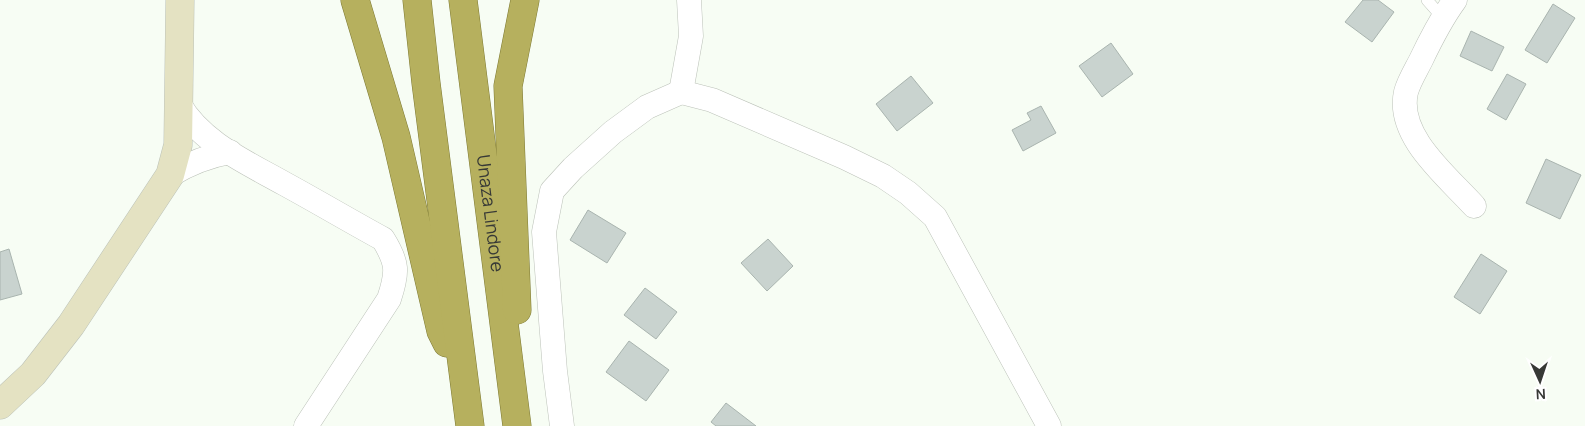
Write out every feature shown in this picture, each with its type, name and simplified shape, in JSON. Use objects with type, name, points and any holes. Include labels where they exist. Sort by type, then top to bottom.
[{"type":"highway","points":[[355,0],[396,138],[441,331],[465,386]]},
{"type":"highway","points":[[417,0],[470,426]]},
{"type":"highway","name":"Unaza Lindore","points":[[463,0],[517,426]]},
{"type":"highway","points":[[512,384],[517,319],[516,242],[508,86],[525,0]]},
{"type":"main road","points":[[0,405],[33,374],[71,325],[170,176],[178,145],[178,2]]},
{"type":"street","points":[[682,92],[691,36],[689,0]]},
{"type":"street","points":[[1441,6],[1406,91],[1404,113],[1410,131],[1425,152],[1474,206]]},
{"type":"street","points":[[562,426],[555,371],[544,232],[552,192],[573,168],[613,132],[647,106],[682,92],[712,100],[844,157],[883,176],[908,192],[935,217],[1049,426]]},
{"type":"street","points":[[179,104],[186,117],[198,129],[230,152],[382,240],[394,258],[396,278],[389,298],[306,426]]},
{"type":"street","points":[[170,176],[190,163],[208,156],[230,152]]},
{"type":"building","points":[[1363,0],[1378,0],[1394,12],[1372,42],[1345,22]]},
{"type":"building","points":[[1553,4],[1575,18],[1547,63],[1525,50]]},
{"type":"building","points":[[1471,31],[1504,47],[1492,71],[1460,56]]},
{"type":"building","points":[[1111,43],[1133,74],[1102,97],[1079,66]]},
{"type":"building","points":[[1507,74],[1526,84],[1506,120],[1487,109]]},
{"type":"building","points":[[911,76],[933,103],[897,131],[876,104]]},
{"type":"building","points":[[1041,106],[1056,133],[1023,151],[1012,130],[1031,120],[1027,113]]},
{"type":"building","points":[[1546,159],[1581,175],[1560,219],[1526,203]]},
{"type":"building","points":[[588,210],[626,233],[607,263],[570,240]]},
{"type":"building","points":[[768,239],[793,266],[767,291],[741,263]]},
{"type":"building","points":[[9,249],[22,294],[0,300],[0,252]]},
{"type":"building","points":[[1481,254],[1507,271],[1480,314],[1454,297]]},
{"type":"building","points":[[645,288],[677,312],[656,339],[624,315]]},
{"type":"building","points":[[629,341],[669,370],[646,401],[606,372]]},
{"type":"building","points":[[726,403],[756,426],[716,426],[711,422]]}]
